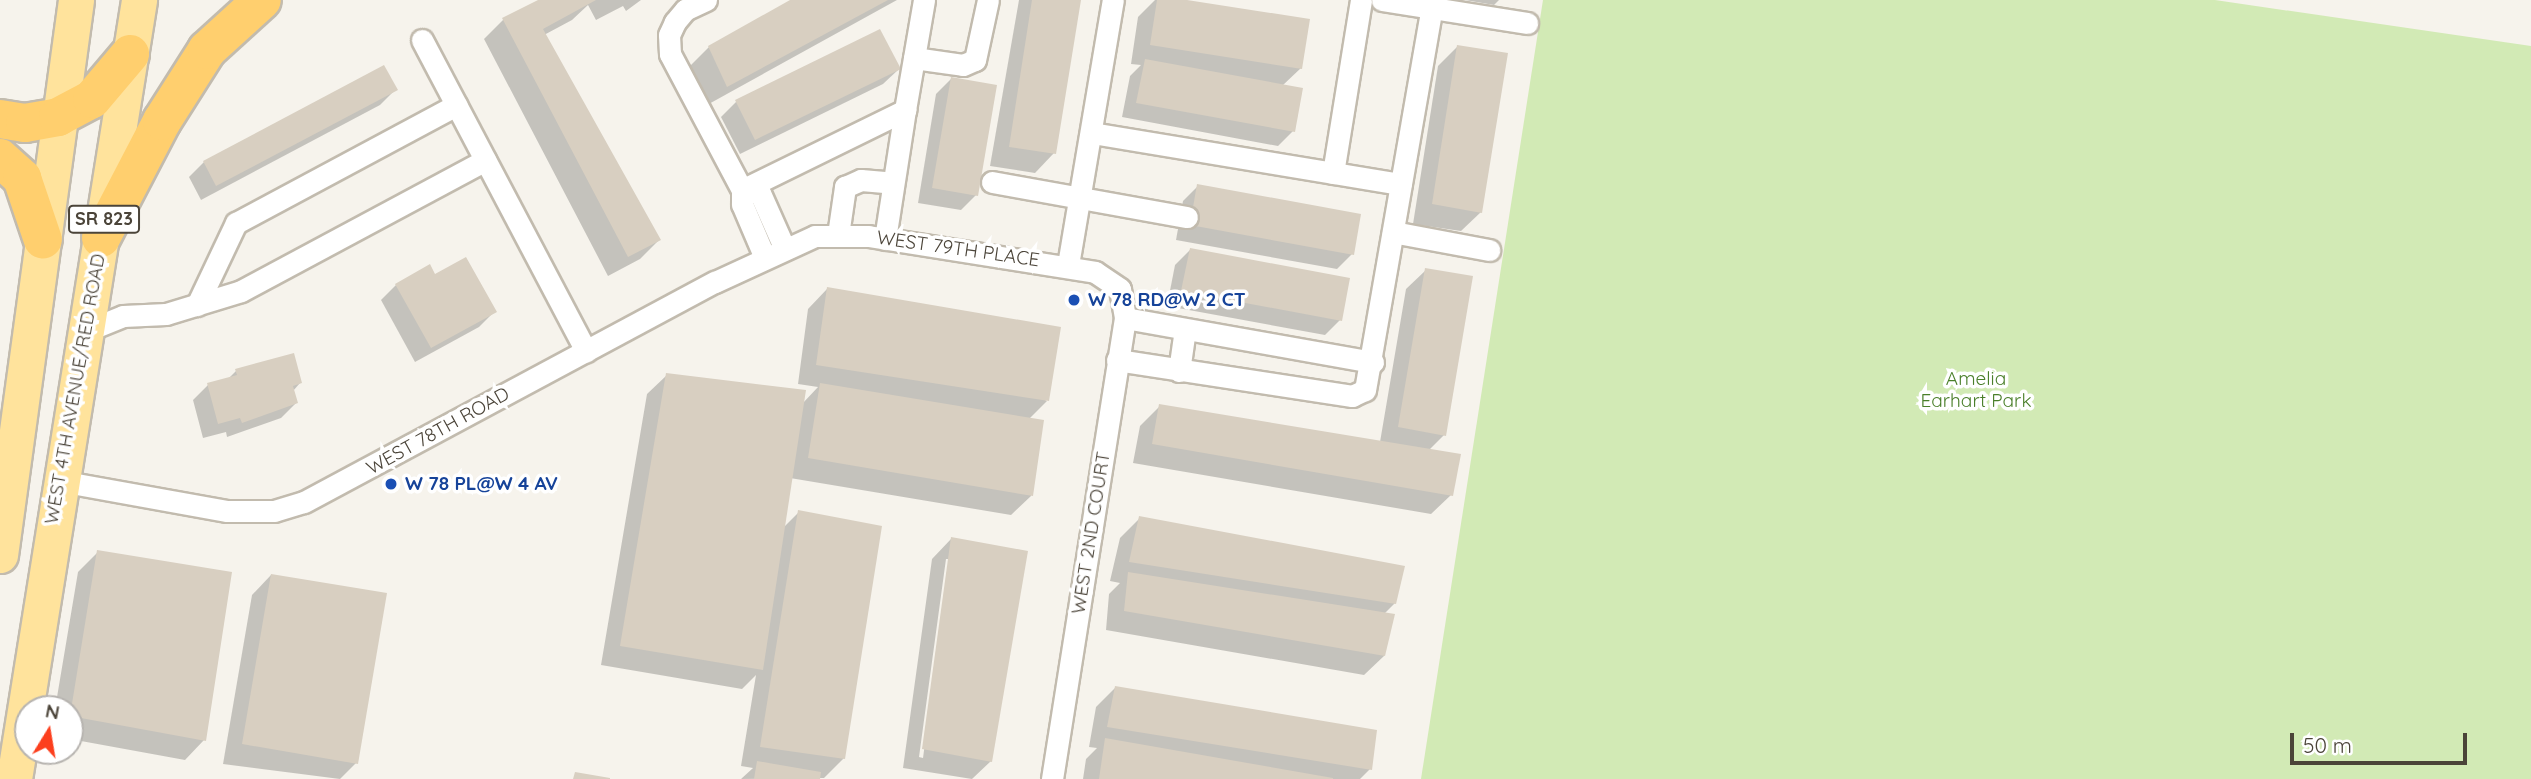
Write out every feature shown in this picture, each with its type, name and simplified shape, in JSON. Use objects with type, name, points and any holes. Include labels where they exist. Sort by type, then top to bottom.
[{"type":"highway","points":[[101,237],[162,121],[207,50],[262,0]]},
{"type":"highway","points":[[0,120],[25,123],[58,117],[92,99],[130,54]]},
{"type":"highway","points":[[0,158],[22,178],[43,240]]},
{"type":"main road","name":"SR 823","points":[[0,555],[76,0]]},
{"type":"main road","name":"WEST 4TH AVENUE/RED ROAD","points":[[14,779],[139,0]]},
{"type":"main road","points":[[34,313],[41,353],[38,464],[42,472],[60,481]]},
{"type":"street","points":[[705,0],[685,10],[675,22],[669,35],[670,54],[742,190],[741,204],[765,258]]},
{"type":"street","points":[[885,239],[924,0]]},
{"type":"street","points":[[914,58],[963,65],[975,60],[988,0]]},
{"type":"street","points":[[1068,265],[1113,0]]},
{"type":"street","points":[[1333,173],[1361,0]]},
{"type":"street","points":[[1382,0],[1527,23]]},
{"type":"street","points":[[1117,360],[1352,396],[1364,390],[1373,362],[1432,8]]},
{"type":"street","points":[[422,40],[586,351]]},
{"type":"street","points":[[197,304],[236,223],[456,105]]},
{"type":"street","points":[[742,190],[905,110]]},
{"type":"street","points":[[1092,133],[1401,184]]},
{"type":"street","points":[[86,331],[135,313],[166,314],[282,271],[485,160]]},
{"type":"street","points":[[838,235],[845,187],[861,180],[893,183]]},
{"type":"street","points":[[992,182],[1187,217]]},
{"type":"street","points":[[742,190],[760,193],[788,246]]},
{"type":"street","points":[[1393,232],[1489,250]]},
{"type":"street","name":"WEST 79TH PLACE","points":[[788,246],[838,235],[885,239],[1068,265],[1095,272],[1120,289]]},
{"type":"street","name":"WEST 78TH ROAD","points":[[60,481],[227,511],[274,511],[349,480],[586,351],[788,246]]},
{"type":"street","name":"WEST 2ND COURT","points":[[1052,779],[1125,318],[1120,289]]},
{"type":"street","points":[[1125,318],[1373,362]]},
{"type":"street","points":[[1179,371],[1185,329]]},
{"type":"green space","name":"Amelia Earhart Park","points":[[1543,0],[2215,0],[2531,46],[2531,779],[1421,779]]},
{"type":"building","points":[[538,0],[596,0],[543,29],[661,240],[628,257],[502,18]]},
{"type":"building","points":[[790,0],[888,0],[727,87],[708,46]]},
{"type":"building","points":[[1032,0],[1081,0],[1056,154],[1009,147]]},
{"type":"building","points":[[1157,0],[1187,0],[1310,19],[1302,69],[1150,45]]},
{"type":"building","points":[[880,29],[901,69],[755,140],[735,100]]},
{"type":"building","points":[[1457,45],[1508,53],[1482,213],[1432,204]]},
{"type":"building","points":[[1145,59],[1303,88],[1295,132],[1136,103]]},
{"type":"building","points":[[384,65],[398,90],[216,186],[203,161]]},
{"type":"building","points":[[951,77],[997,85],[978,196],[932,188]]},
{"type":"building","points":[[1197,184],[1361,214],[1354,255],[1190,225]]},
{"type":"building","points":[[1190,248],[1350,278],[1342,321],[1181,291]]},
{"type":"building","points":[[466,257],[497,312],[431,348],[395,284],[430,264],[435,274]]},
{"type":"building","points":[[1425,268],[1473,276],[1446,436],[1398,427]]},
{"type":"building","points":[[827,287],[1061,327],[1049,401],[816,365]]},
{"type":"building","points":[[294,353],[302,383],[293,386],[298,403],[242,423],[240,418],[218,424],[207,383],[237,375],[235,369]]},
{"type":"building","points":[[666,373],[806,390],[763,670],[620,646]]},
{"type":"building","points":[[820,383],[1044,420],[1033,496],[808,458]]},
{"type":"building","points":[[1159,404],[1461,454],[1453,496],[1152,444]]},
{"type":"building","points":[[798,510],[882,526],[845,759],[760,747]]},
{"type":"building","points":[[1139,516],[1405,566],[1396,604],[1129,562]]},
{"type":"building","points":[[951,537],[1028,551],[992,762],[922,749]]},
{"type":"building","points":[[97,550],[232,572],[206,741],[84,719],[84,695],[73,695]]},
{"type":"building","points":[[1128,572],[1395,614],[1385,656],[1124,611]]},
{"type":"building","points":[[271,574],[387,593],[358,764],[242,744]]},
{"type":"building","points":[[1115,686],[1377,730],[1372,770],[1107,727]]},
{"type":"building","points":[[1105,738],[1333,778],[1333,779],[1099,779]]},
{"type":"building","points":[[757,761],[821,772],[820,779],[754,779]]},
{"type":"building","points":[[575,772],[610,778],[610,779],[573,779]]},
{"type":"place","name":"W 78 RD@W 2 CT","points":[[1074,300]]},
{"type":"place","name":"W 78 PL@W 4 AV","points":[[391,484]]}]
